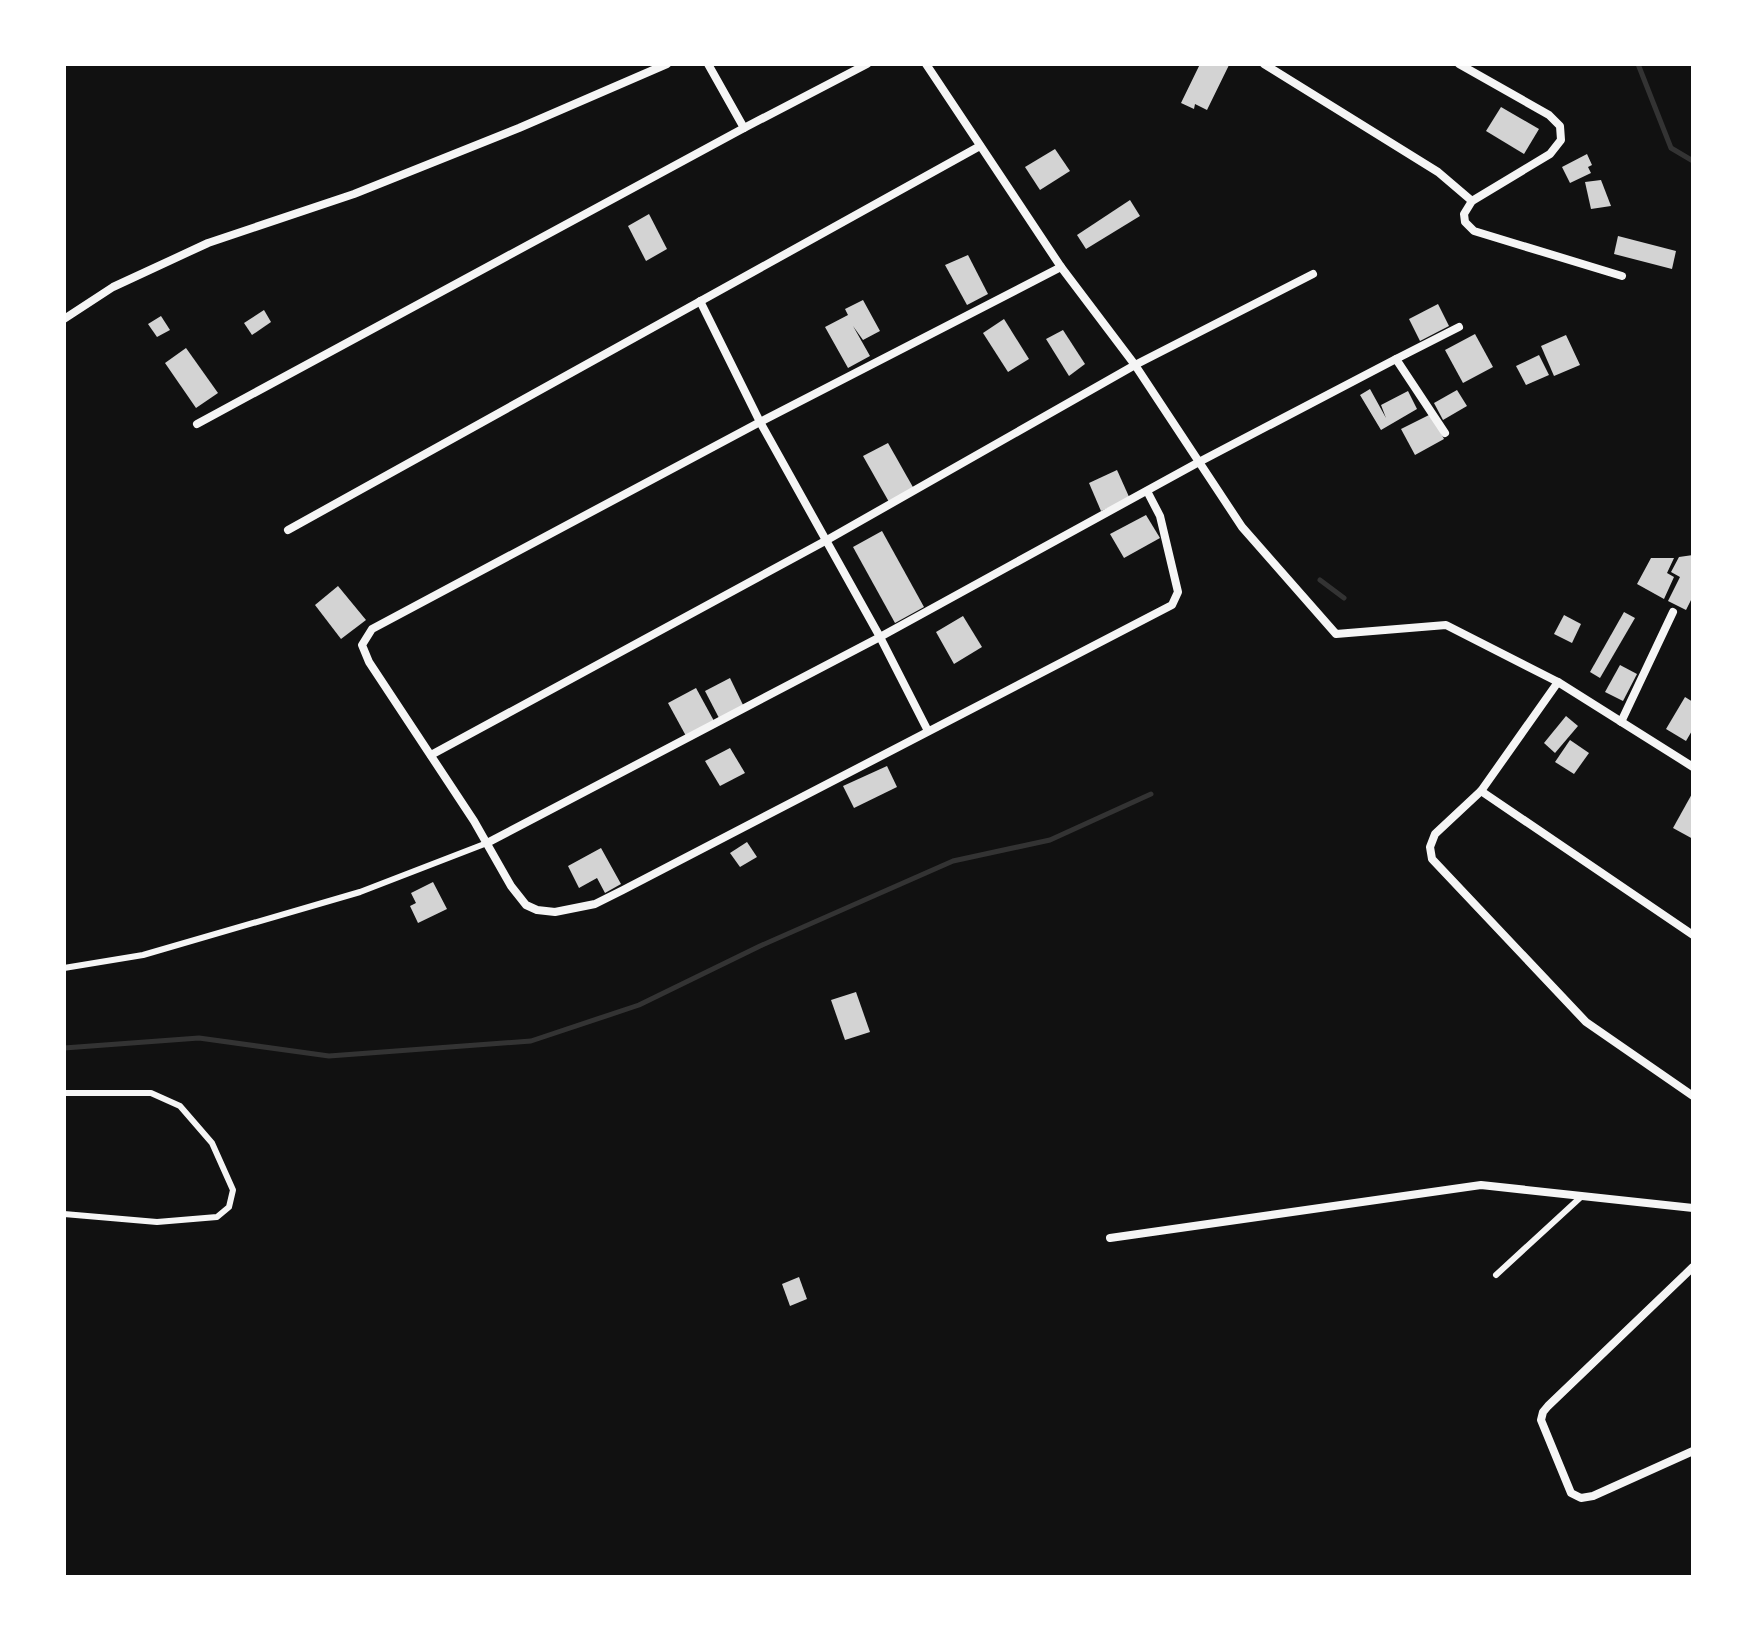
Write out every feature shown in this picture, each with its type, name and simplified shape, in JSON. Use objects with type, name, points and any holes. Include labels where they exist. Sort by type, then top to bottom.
[{"type":"street","points":[[64,319],[113,287],[208,243],[354,194],[667,64]]},
{"type":"street","points":[[708,64],[744,128]]},
{"type":"street","points":[[197,424],[867,64]]},
{"type":"street","points":[[926,64],[1061,267],[1135,365],[1242,527],[1336,634],[1446,625],[1558,682],[1693,767]]},
{"type":"street","points":[[1264,64],[1438,172],[1472,201]]},
{"type":"street","points":[[1459,64],[1549,115],[1560,126],[1561,140],[1550,154],[1472,201],[1464,214],[1465,222],[1474,231],[1622,276]]},
{"type":"street","points":[[288,530],[980,146]]},
{"type":"street","points":[[1061,267],[760,422],[372,629],[362,645],[369,662],[487,843],[511,886],[526,905],[555,912],[595,904],[1172,605],[1178,592],[1160,516],[1147,491]]},
{"type":"street","points":[[431,755],[827,540],[1135,365],[1313,274]]},
{"type":"street","points":[[700,301],[760,422],[880,637],[928,731]]},
{"type":"street","points":[[487,843],[880,637],[1199,462],[1459,327]]},
{"type":"street","points":[[1396,359],[1445,433]]},
{"type":"street","points":[[1621,722],[1673,612]]},
{"type":"street","points":[[1558,682],[1481,791],[1435,834],[1430,847],[1432,859],[1586,1022],[1693,1096]]},
{"type":"street","points":[[1481,791],[1693,935]]},
{"type":"street","points":[[1110,1238],[1481,1185],[1693,1208]]},
{"type":"street","points":[[1693,1267],[1548,1406],[1541,1420],[1571,1493],[1581,1498],[1593,1496],[1693,1451]]},
{"type":"lane","points":[[64,968],[143,955],[360,892],[487,843]]},
{"type":"lane","points":[[64,1093],[151,1093],[180,1106],[212,1143],[233,1190],[229,1207],[217,1217],[157,1222],[64,1214]]},
{"type":"lane","points":[[1496,1275],[1582,1196]]},
{"type":"building","points":[[1200,64],[1229,65],[1207,110],[1195,104],[1194,109],[1181,103]]},
{"type":"building","points":[[1501,107],[1539,129],[1524,154],[1486,131]]},
{"type":"building","points":[[1055,149],[1070,171],[1040,190],[1025,167]]},
{"type":"building","points":[[1587,154],[1592,165],[1588,167],[1591,173],[1570,183],[1562,167]]},
{"type":"building","points":[[1601,180],[1611,206],[1591,209],[1585,182]]},
{"type":"building","points":[[1130,200],[1140,216],[1086,249],[1077,235]]},
{"type":"building","points":[[649,214],[667,249],[646,261],[628,226]]},
{"type":"building","points":[[1618,236],[1676,251],[1672,269],[1614,254]]},
{"type":"building","points":[[968,255],[988,294],[967,305],[945,265]]},
{"type":"building","points":[[863,300],[880,331],[863,340],[853,326],[870,356],[848,368],[825,327],[848,315],[845,309]]},
{"type":"building","points":[[1438,304],[1449,326],[1420,341],[1409,319]]},
{"type":"building","points":[[264,310],[271,322],[252,335],[244,323]]},
{"type":"building","points":[[161,316],[170,330],[157,337],[148,324]]},
{"type":"building","points":[[1004,319],[1029,359],[1008,372],[983,333]]},
{"type":"building","points":[[1063,330],[1085,364],[1069,376],[1046,339]]},
{"type":"building","points":[[1475,334],[1493,367],[1463,383],[1445,350]]},
{"type":"building","points":[[1566,335],[1580,365],[1554,376],[1541,346]]},
{"type":"building","points":[[186,348],[218,393],[196,408],[165,363]]},
{"type":"building","points":[[1539,355],[1549,375],[1526,385],[1516,366]]},
{"type":"building","points":[[1370,389],[1386,418],[1381,405],[1408,391],[1417,409],[1381,430],[1360,395]]},
{"type":"building","points":[[1457,390],[1467,406],[1443,420],[1434,403]]},
{"type":"building","points":[[1431,414],[1444,439],[1415,455],[1401,429]]},
{"type":"building","points":[[888,443],[914,489],[889,502],[863,456]]},
{"type":"building","points":[[1117,470],[1130,499],[1101,511],[1089,483]]},
{"type":"building","points":[[1146,515],[1160,538],[1124,558],[1110,534]]},
{"type":"building","points":[[882,531],[924,607],[895,623],[853,547]]},
{"type":"building","points":[[1693,555],[1693,596],[1686,610],[1668,601],[1680,577],[1671,572],[1679,557]]},
{"type":"building","points":[[1651,558],[1674,558],[1667,573],[1674,577],[1664,599],[1637,584]]},
{"type":"building","points":[[338,586],[366,620],[341,639],[315,605]]},
{"type":"building","points":[[1624,612],[1635,618],[1600,678],[1590,672]]},
{"type":"building","points":[[1564,615],[1581,624],[1572,643],[1554,634]]},
{"type":"building","points":[[963,616],[982,647],[954,664],[936,632]]},
{"type":"building","points":[[1620,665],[1637,674],[1623,701],[1605,692]]},
{"type":"building","points":[[730,678],[744,707],[719,718],[705,691]]},
{"type":"building","points":[[696,688],[714,721],[686,736],[668,703]]},
{"type":"building","points":[[1685,697],[1693,702],[1693,729],[1686,741],[1666,729]]},
{"type":"building","points":[[1566,716],[1578,726],[1555,753],[1544,743]]},
{"type":"building","points":[[1570,740],[1589,753],[1574,774],[1555,762]]},
{"type":"building","points":[[730,748],[745,773],[720,786],[705,761]]},
{"type":"building","points":[[887,766],[897,787],[854,808],[843,786]]},
{"type":"building","points":[[1693,792],[1693,839],[1673,828]]},
{"type":"building","points":[[747,842],[757,857],[740,867],[730,853]]},
{"type":"building","points":[[601,848],[621,884],[605,893],[597,878],[579,888],[568,866]]},
{"type":"building","points":[[433,882],[447,909],[418,923],[410,906],[416,903],[411,893]]},
{"type":"building","points":[[856,992],[870,1032],[845,1040],[831,1000]]},
{"type":"building","points":[[799,1277],[807,1299],[790,1306],[782,1284]]},
{"type":"waterway","points":[[1638,64],[1671,148],[1693,161]]},
{"type":"waterway","points":[[1320,580],[1344,598]]},
{"type":"waterway","points":[[64,1048],[199,1038],[329,1056],[531,1041],[639,1005],[760,946],[953,861],[1050,840],[1151,794]]}]
